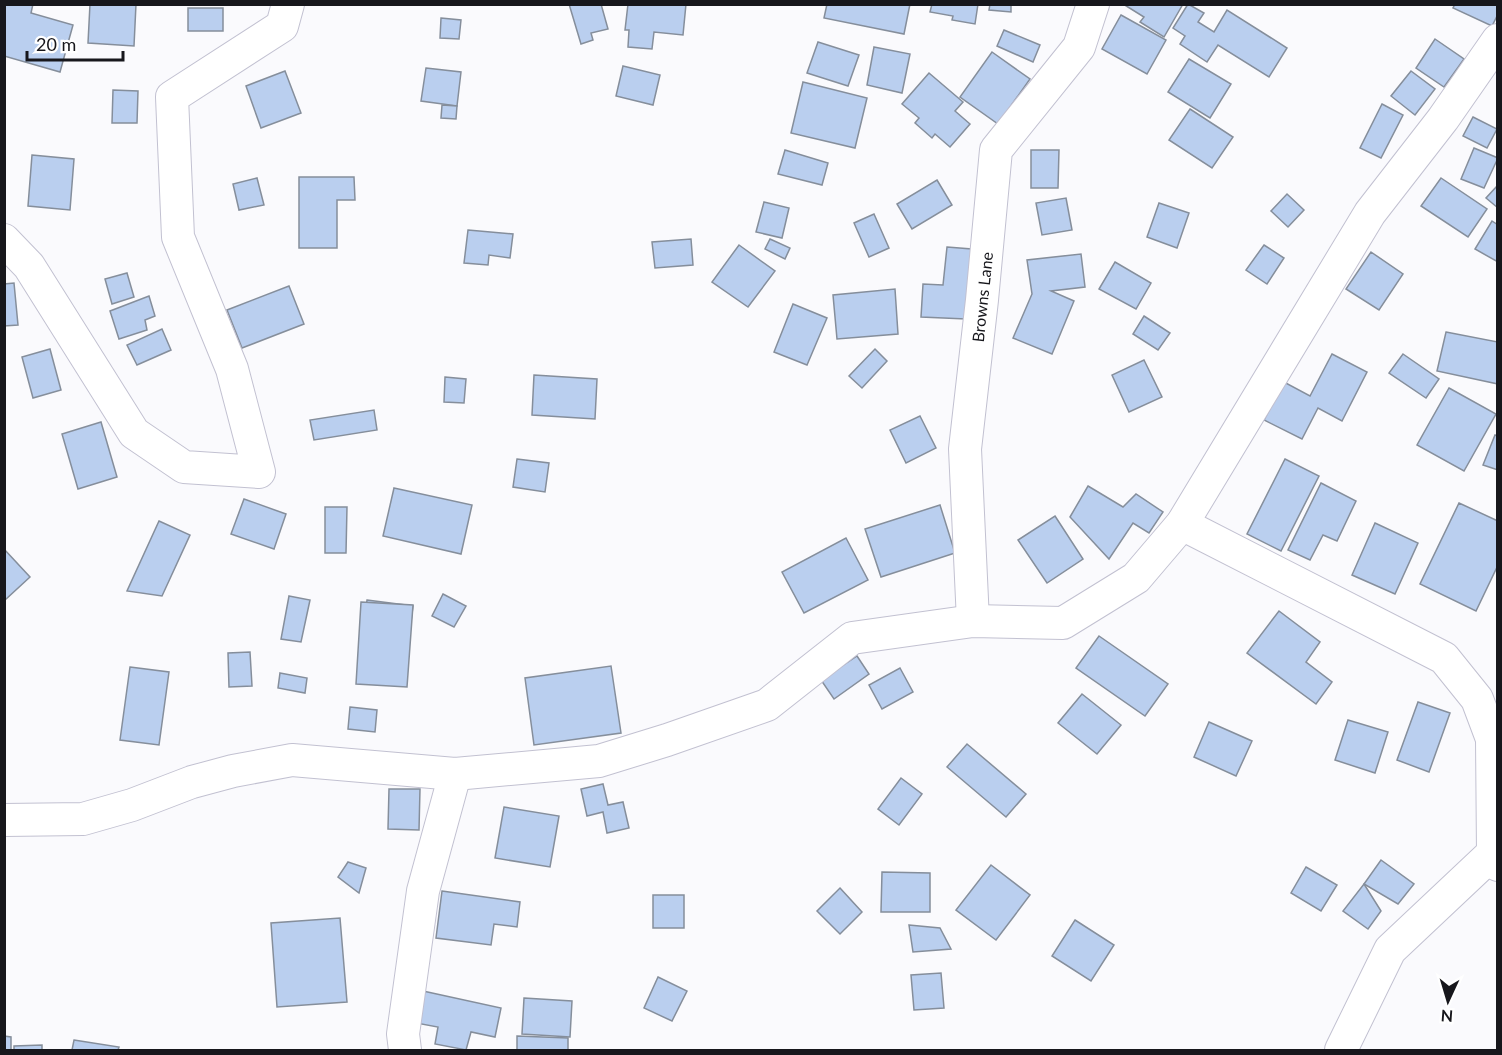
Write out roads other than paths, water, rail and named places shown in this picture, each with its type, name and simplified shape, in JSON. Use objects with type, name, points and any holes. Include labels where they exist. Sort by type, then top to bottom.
[{"type":"street","points":[[4,240],[29,266],[134,433],[184,467],[259,472],[232,369],[178,237],[172,97],[282,26],[288,4]]},
{"type":"street","name":"Browns Lane","points":[[973,621],[965,449],[996,150],[1079,47],[1093,4]]},
{"type":"street","points":[[4,820],[83,819],[132,805],[192,782],[233,771],[292,760],[455,774],[599,761],[767,705],[852,638],[973,621],[1063,624],[1136,579],[1182,524],[1370,213],[1443,119],[1497,40]]},
{"type":"street","points":[[1182,524],[1444,658],[1477,699],[1492,739],[1495,859],[1390,950],[1341,1050]]},
{"type":"street","points":[[405,1050],[403,1034],[423,891],[455,774]]}]
